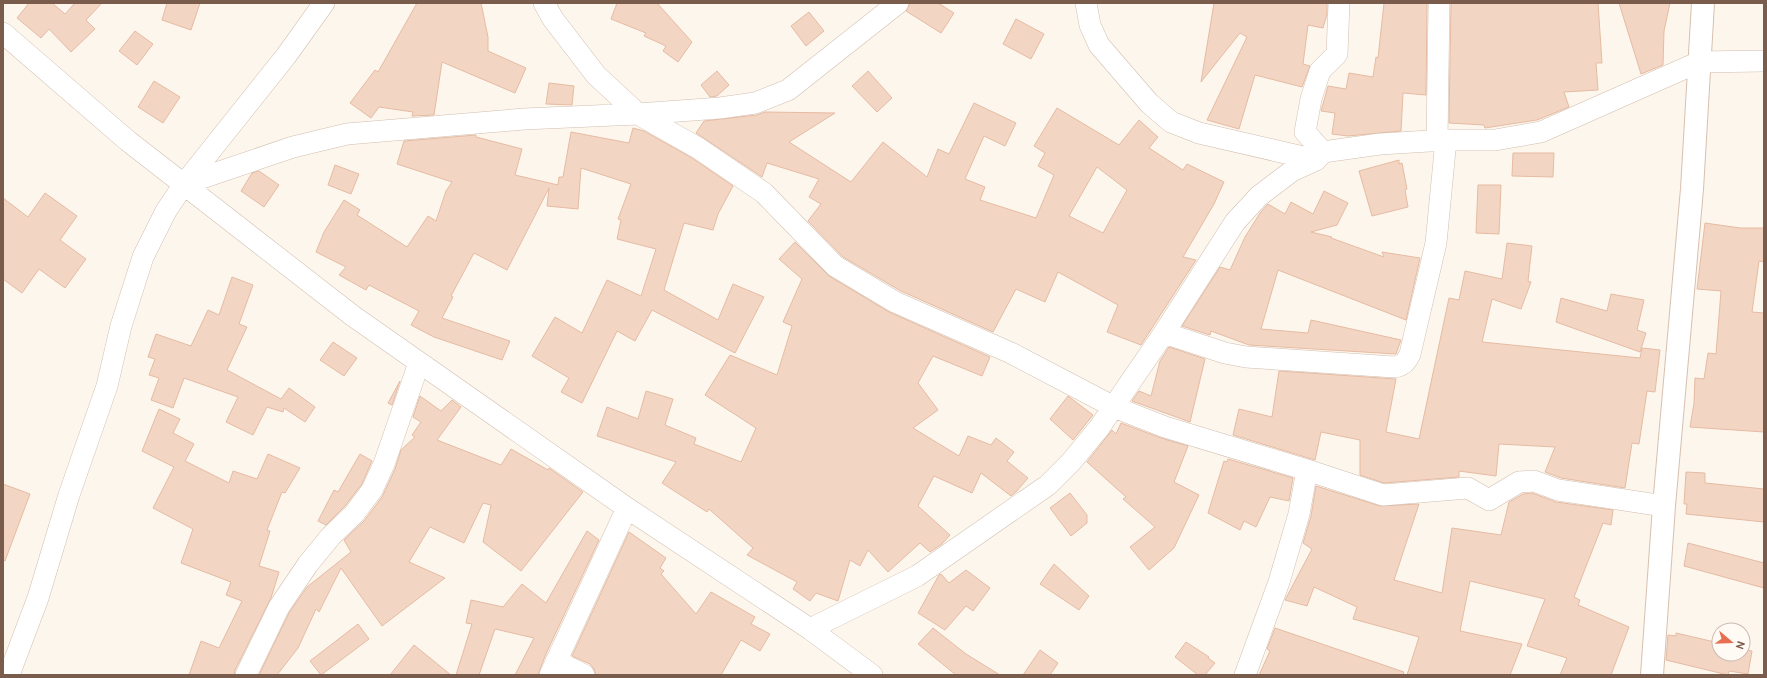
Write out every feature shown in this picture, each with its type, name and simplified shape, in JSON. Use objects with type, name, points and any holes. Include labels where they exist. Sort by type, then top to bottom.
[{"type":"street","points":[[10,675],[38,598],[66,503],[106,386],[143,257],[166,211],[184,184],[286,56],[324,3]]},
{"type":"street","points":[[544,3],[552,19],[596,75],[638,114],[698,148],[764,193],[835,266],[861,283],[895,302],[1011,353],[1114,407],[1165,427],[1307,470],[1383,495],[1468,488],[1489,500],[1520,482],[1534,481],[1558,490],[1664,506]]},
{"type":"street","points":[[184,184],[293,147],[347,134],[524,119],[638,114],[720,108],[755,102],[788,90],[898,3]]},
{"type":"street","points":[[1086,3],[1090,25],[1099,44],[1149,103],[1171,122],[1199,133],[1319,156]]},
{"type":"street","points":[[1319,156],[1305,132],[1311,100],[1320,71],[1337,54],[1339,3]]},
{"type":"street","points":[[1164,333],[1225,353],[1246,357],[1394,367],[1401,366],[1407,361],[1410,354],[1436,243],[1442,140],[1439,3]]},
{"type":"street","points":[[1652,675],[1664,506],[1692,189],[1703,3]]},
{"type":"street","points":[[3,34],[128,141],[353,316],[627,508],[810,629],[872,675]]},
{"type":"street","points":[[810,629],[917,576],[1048,485],[1071,462],[1114,407],[1164,333],[1234,222],[1259,196],[1292,172],[1319,156],[1380,144],[1442,140],[1495,140],[1541,132],[1699,62],[1764,61]]},
{"type":"street","points":[[246,675],[280,607],[308,564],[332,536],[354,514],[372,490],[384,464],[419,363]]},
{"type":"street","points":[[1245,675],[1279,582],[1299,514],[1307,470]]},
{"type":"street","points":[[584,675],[553,668],[627,508]]},
{"type":"building","points":[[29,3],[52,3],[65,14],[75,3],[102,3],[86,20],[95,29],[71,52],[49,29],[41,38],[17,18]]},
{"type":"building","points":[[167,3],[200,3],[191,30],[162,20]]},
{"type":"building","points":[[417,3],[481,3],[488,37],[488,51],[526,68],[515,93],[442,62],[434,115],[412,116],[413,112],[379,107],[371,118],[350,103],[375,70],[378,72]]},
{"type":"building","points":[[617,3],[657,3],[692,42],[678,62],[663,51],[666,46],[644,36],[646,33],[611,19]]},
{"type":"building","points":[[910,3],[938,3],[954,13],[941,33],[906,11]]},
{"type":"building","points":[[1214,3],[1327,3],[1327,14],[1323,28],[1308,25],[1303,64],[1310,66],[1302,87],[1255,75],[1239,129],[1207,120],[1247,37],[1240,33],[1201,82]]},
{"type":"building","points":[[1384,3],[1427,3],[1426,95],[1403,93],[1401,131],[1348,136],[1332,134],[1335,113],[1321,111],[1328,86],[1346,89],[1349,73],[1373,77],[1376,57],[1378,58]]},
{"type":"building","points":[[1451,3],[1598,3],[1602,63],[1596,63],[1598,90],[1564,92],[1569,107],[1537,120],[1485,128],[1484,125],[1449,123]]},
{"type":"building","points":[[1619,3],[1670,3],[1664,31],[1663,65],[1641,74]]},
{"type":"building","points":[[809,12],[824,31],[806,46],[791,26]]},
{"type":"building","points":[[1016,19],[1044,34],[1031,59],[1003,44]]},
{"type":"building","points":[[135,31],[153,44],[137,65],[119,51]]},
{"type":"building","points":[[717,71],[729,85],[717,96],[710,97],[701,85]]},
{"type":"building","points":[[868,71],[892,98],[877,112],[852,86]]},
{"type":"building","points":[[154,81],[180,97],[163,123],[138,107]]},
{"type":"building","points":[[549,83],[574,86],[572,105],[546,104]]},
{"type":"building","points":[[974,103],[1016,123],[1005,146],[984,136],[965,179],[985,187],[980,200],[1036,218],[1054,175],[1038,166],[1045,153],[1034,146],[1057,108],[1119,145],[1139,120],[1158,137],[1149,148],[1183,170],[1187,164],[1224,182],[1214,204],[1183,257],[1196,260],[1141,345],[1107,332],[1118,305],[1058,272],[1045,302],[1016,289],[993,332],[901,291],[843,257],[808,221],[821,204],[809,197],[819,179],[767,163],[762,177],[696,133],[704,121],[757,115],[765,112],[835,113],[789,142],[851,182],[883,142],[927,177],[938,149],[949,154]],"holes":[[[1097,167],[1127,190],[1103,233],[1069,216]]]},
{"type":"building","points":[[633,128],[644,131],[692,158],[733,186],[718,214],[713,230],[684,223],[664,290],[718,320],[733,284],[764,297],[735,353],[652,310],[635,341],[617,331],[582,403],[561,392],[569,378],[532,356],[555,317],[582,333],[607,280],[641,296],[656,249],[617,239],[621,220],[618,219],[631,184],[581,168],[578,209],[547,206],[549,188],[507,270],[474,253],[451,296],[453,297],[442,318],[510,341],[502,360],[434,337],[411,325],[419,311],[369,285],[366,290],[339,275],[346,267],[316,252],[324,232],[344,200],[360,210],[357,215],[407,247],[428,216],[436,221],[446,191],[452,182],[397,164],[404,141],[476,135],[476,137],[522,149],[515,175],[558,185],[559,177],[563,177],[571,132],[629,143]]},
{"type":"building","points":[[1513,153],[1554,153],[1553,177],[1512,176]]},
{"type":"building","points":[[1399,160],[1399,164],[1402,163],[1407,189],[1405,190],[1408,207],[1372,216],[1359,171]]},
{"type":"building","points":[[335,165],[359,174],[351,194],[328,185]]},
{"type":"building","points":[[259,171],[279,185],[264,207],[241,191],[252,173]]},
{"type":"building","points":[[1478,185],[1501,185],[1499,234],[1476,233]]},
{"type":"building","points":[[1324,191],[1348,203],[1337,225],[1311,232],[1332,237],[1331,238],[1384,257],[1382,252],[1420,258],[1406,320],[1278,270],[1261,329],[1308,333],[1311,320],[1401,340],[1396,354],[1249,345],[1211,331],[1210,335],[1182,326],[1220,267],[1230,270],[1245,237],[1260,213],[1268,204],[1285,214],[1291,202],[1313,214]]},
{"type":"building","points":[[45,193],[77,216],[60,240],[86,259],[65,288],[39,269],[22,293],[3,279],[3,198],[28,217]]},
{"type":"building","points":[[1705,223],[1740,228],[1764,228],[1764,262],[1759,261],[1752,312],[1764,313],[1764,432],[1690,427],[1694,403],[1695,378],[1704,379],[1708,353],[1716,354],[1721,291],[1697,289]]},
{"type":"building","points":[[795,242],[829,276],[889,312],[990,357],[982,376],[933,356],[918,383],[938,410],[913,428],[959,456],[968,436],[991,445],[996,438],[1014,452],[1007,461],[1028,478],[1011,496],[981,473],[972,493],[934,476],[918,506],[950,535],[942,544],[930,552],[920,543],[888,572],[868,550],[860,566],[850,560],[838,601],[816,593],[810,601],[793,589],[797,582],[747,555],[753,548],[709,509],[707,512],[662,483],[676,462],[597,436],[607,407],[638,419],[646,391],[673,399],[665,425],[696,438],[694,444],[741,462],[756,428],[705,395],[730,355],[777,375],[792,326],[783,322],[802,279],[779,259]]},
{"type":"building","points":[[1507,243],[1532,246],[1528,281],[1531,282],[1521,309],[1492,299],[1482,342],[1640,358],[1642,348],[1660,350],[1655,392],[1647,391],[1639,444],[1632,443],[1625,488],[1561,478],[1545,472],[1555,447],[1499,444],[1496,476],[1459,471],[1459,477],[1384,483],[1360,475],[1360,440],[1321,432],[1315,460],[1233,435],[1239,409],[1272,417],[1279,371],[1396,379],[1386,432],[1419,439],[1449,298],[1459,300],[1465,271],[1502,279]]},
{"type":"building","points":[[232,277],[253,285],[239,324],[247,327],[227,370],[281,399],[289,388],[315,407],[305,422],[284,408],[283,412],[267,407],[253,435],[226,422],[238,397],[184,378],[173,408],[151,400],[159,378],[149,375],[155,359],[148,357],[156,334],[191,346],[208,310],[219,315]]},
{"type":"building","points":[[1611,294],[1644,300],[1637,330],[1646,333],[1640,352],[1556,322],[1561,298],[1607,311]]},
{"type":"building","points":[[333,342],[357,358],[344,376],[320,360]]},
{"type":"building","points":[[1169,347],[1205,359],[1190,422],[1132,401],[1139,391],[1151,396],[1160,361]]},
{"type":"building","points":[[400,381],[392,405],[388,403]]},
{"type":"building","points":[[420,396],[441,411],[452,400],[461,407],[437,440],[501,465],[511,449],[548,470],[549,468],[583,492],[521,571],[483,542],[491,505],[483,503],[464,543],[430,527],[409,562],[445,578],[382,626],[341,568],[319,612],[316,609],[298,648],[277,675],[259,675],[289,613],[307,587],[351,552],[344,540],[364,521],[382,497],[395,469],[401,450],[415,437],[412,435],[421,422],[413,417]]},
{"type":"building","points":[[1068,396],[1093,415],[1073,440],[1050,419]]},
{"type":"building","points":[[159,409],[180,419],[173,433],[194,444],[185,461],[229,483],[233,471],[257,479],[268,454],[300,468],[285,493],[282,492],[267,530],[270,531],[259,566],[279,572],[271,598],[235,670],[234,675],[189,675],[201,641],[219,648],[242,601],[226,595],[231,582],[181,563],[193,529],[153,508],[174,467],[142,451]]},
{"type":"building","points":[[1121,423],[1188,446],[1174,482],[1199,495],[1174,548],[1149,570],[1130,547],[1155,527],[1123,499],[1126,497],[1087,462],[1112,430],[1116,434]]},
{"type":"building","points":[[360,454],[372,461],[362,484],[345,506],[326,525],[318,521],[334,490],[338,492]]},
{"type":"building","points":[[1228,459],[1293,478],[1289,501],[1270,497],[1256,527],[1244,521],[1240,530],[1208,513],[1224,461],[1227,462]]},
{"type":"building","points":[[1686,472],[1705,473],[1705,483],[1764,489],[1764,522],[1686,514],[1687,504],[1684,504]]},
{"type":"building","points":[[3,484],[30,494],[5,561],[3,560]]},
{"type":"building","points":[[1316,486],[1380,506],[1419,504],[1394,580],[1442,593],[1452,528],[1501,535],[1509,502],[1523,494],[1532,493],[1556,502],[1613,510],[1611,525],[1603,523],[1574,597],[1580,600],[1578,605],[1629,627],[1611,675],[1560,675],[1567,658],[1527,646],[1545,599],[1470,581],[1460,631],[1522,644],[1510,675],[1407,675],[1419,637],[1353,619],[1357,607],[1314,587],[1307,606],[1285,600],[1312,549],[1303,543],[1311,516]]},
{"type":"building","points":[[1070,493],[1087,515],[1087,523],[1071,536],[1050,508]]},
{"type":"building","points":[[587,531],[599,540],[545,656],[538,675],[515,675],[534,638],[495,629],[479,675],[456,675],[472,624],[466,623],[471,600],[503,607],[522,584],[546,603]]},
{"type":"building","points":[[629,532],[666,558],[660,568],[664,571],[661,574],[696,614],[711,592],[755,617],[751,624],[770,634],[760,651],[741,640],[721,675],[596,675],[590,664],[572,656]]},
{"type":"building","points":[[1688,543],[1764,563],[1764,588],[1684,566]]},
{"type":"building","points":[[1054,564],[1089,596],[1079,610],[1040,584]]},
{"type":"building","points":[[966,570],[990,588],[973,611],[966,606],[945,630],[918,613],[939,575],[941,574],[949,583]]},
{"type":"building","points":[[358,624],[369,639],[321,675],[310,661]]},
{"type":"building","points":[[933,628],[966,654],[1000,675],[956,675],[918,644]]},
{"type":"building","points":[[1275,628],[1404,672],[1403,675],[1259,675],[1270,651],[1267,649]]},
{"type":"building","points":[[1676,633],[1711,641],[1711,662],[1750,662],[1748,674],[1729,671],[1728,675],[1666,660],[1668,635],[1676,636]]},
{"type":"building","points":[[1186,642],[1209,657],[1208,658],[1215,663],[1205,675],[1198,675],[1175,657]]},
{"type":"building","points":[[414,645],[451,675],[390,675]]},
{"type":"building","points":[[1040,650],[1058,663],[1050,675],[1023,675]]}]
